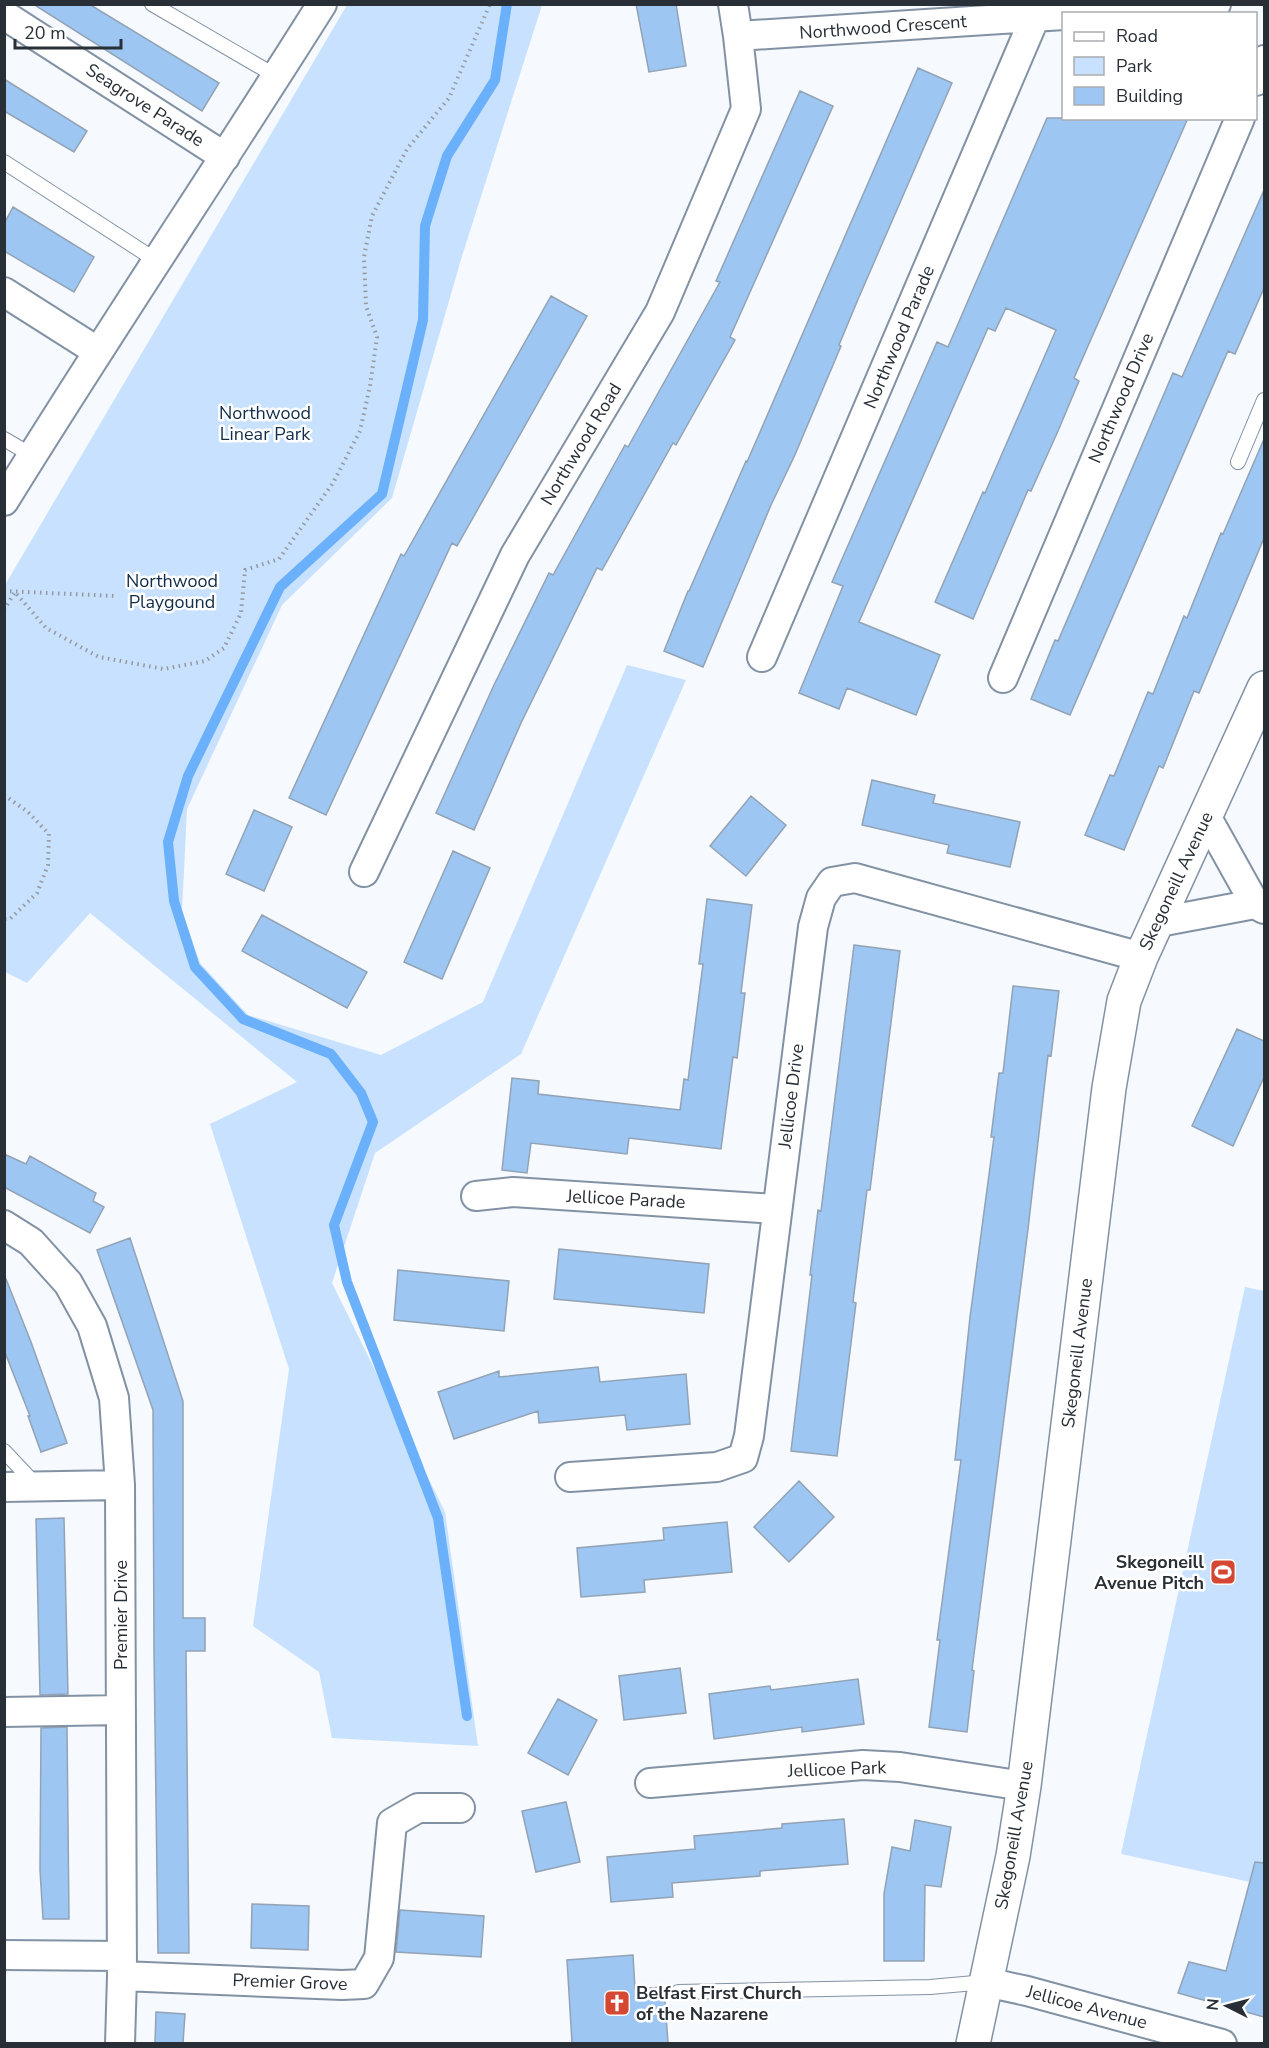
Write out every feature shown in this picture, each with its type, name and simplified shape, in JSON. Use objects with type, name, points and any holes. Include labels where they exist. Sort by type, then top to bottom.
[{"type":"street","points":[[4,501],[97,351],[225,157],[322,4]]},
{"type":"street","name":"Northwood Road","points":[[364,872],[515,555],[660,312],[746,109],[733,4]]},
{"type":"street","points":[[1110,12],[1216,4]]},
{"type":"street","name":"Northwood Crescent","points":[[738,36],[1002,12],[1035,17],[1062,15]]},
{"type":"street","name":"Seagrove Parade","points":[[4,15],[225,157]]},
{"type":"street","name":"Northwood Parade","points":[[762,657],[1035,17]]},
{"type":"street","points":[[1257,78],[1264,60]]},
{"type":"street","name":"Northwood Drive","points":[[1003,678],[1239,120]]},
{"type":"street","points":[[4,292],[97,351]]},
{"type":"street","name":"Skegoneill Avenue","points":[[973,2043],[1013,1856],[1024,1786],[1044,1639],[1107,1100],[1124,1001],[1141,957],[1159,922],[1264,688]]},
{"type":"street","points":[[1159,922],[1260,907],[1206,816]]},
{"type":"street","name":"Jellicoe Drive","points":[[570,1477],[717,1467],[742,1458],[749,1436],[813,927],[821,898],[832,882],[855,878],[1141,957]]},
{"type":"street","name":"Jellicoe Parade","points":[[476,1196],[513,1192],[777,1209]]},
{"type":"street","name":"Premier Drive","points":[[4,1225],[31,1242],[68,1283],[92,1326],[114,1398],[120,1485],[122,1966],[120,2043]]},
{"type":"street","points":[[4,1487],[120,1485]]},
{"type":"street","points":[[4,1712],[121,1710]]},
{"type":"street","name":"Jellicoe Park","points":[[650,1783],[863,1765],[900,1767],[1024,1786]]},
{"type":"street","name":"Premier Grove","points":[[122,1966],[342,1985],[364,1984],[379,1958],[392,1823],[418,1808],[459,1808]]},
{"type":"street","points":[[4,1955],[122,1966]]},
{"type":"street","name":"Jellicoe Avenue","points":[[986,1982],[1222,2043]]},
{"type":"lane","points":[[152,4],[276,76]]},
{"type":"lane","points":[[4,162],[157,261]]},
{"type":"lane","points":[[1238,462],[1264,400]]},
{"type":"lane","points":[[4,439],[33,456]]},
{"type":"lane","points":[[4,1451],[37,1486]]},
{"type":"lane","points":[[678,1992],[930,1987],[986,1982]]},
{"type":"path","points":[[15,592],[45,628],[99,657],[164,669],[205,661],[224,648],[241,613],[245,570],[279,559],[333,483],[360,431],[370,386],[377,337],[366,306],[364,257],[372,216],[407,149],[449,98],[490,4]]},
{"type":"path","points":[[4,591],[115,596]]},
{"type":"path","points":[[4,610],[15,592]]},
{"type":"path","points":[[4,795],[28,812],[49,834],[48,865],[37,893],[10,919],[4,919]]},
{"type":"green space","name":"Northwood Linear Park","points":[[347,5],[542,5],[462,256],[392,498],[282,605],[187,809],[182,911],[200,963],[248,1015],[381,1055],[483,1002],[627,665],[686,680],[521,1054],[375,1153],[332,1283],[445,1512],[478,1746],[332,1738],[319,1672],[253,1626],[289,1369],[210,1124],[297,1082],[90,913],[27,983],[5,972],[5,585]]},
{"type":"green space","name":"Skegoneill Avenue Pitch","points":[[1245,1287],[1264,1291],[1264,1885],[1121,1854]]},
{"type":"building","points":[[33,4],[89,4],[219,83],[202,111]]},
{"type":"building","points":[[636,4],[676,4],[686,66],[649,72]]},
{"type":"building","points":[[918,68],[952,83],[703,667],[664,651],[688,591],[747,462]]},
{"type":"building","points":[[4,79],[87,131],[74,152],[4,111]]},
{"type":"building","points":[[800,91],[833,106],[730,337],[735,340],[676,445],[673,443],[602,570],[597,568],[521,723],[474,830],[436,813],[494,685],[549,573],[553,575],[625,445],[628,447],[720,282],[716,281]]},
{"type":"building","points":[[1047,118],[1187,120],[1074,378],[1079,381],[1058,431],[1031,491],[1028,490],[973,619],[935,602],[1056,330],[1006,308],[995,331],[988,328],[859,622],[940,655],[916,715],[847,688],[839,709],[799,693],[843,586],[832,582],[937,342],[948,347]]},
{"type":"building","points":[[1264,190],[1264,288],[1235,354],[1228,351],[1070,715],[1031,699],[1173,373],[1182,377]]},
{"type":"building","points":[[13,207],[94,257],[74,292],[4,251],[4,224]]},
{"type":"building","points":[[551,296],[587,316],[457,546],[452,543],[326,815],[289,798],[401,554],[404,556]]},
{"type":"building","points":[[1264,439],[1264,538],[1199,693],[1194,691],[1163,768],[1159,766],[1124,850],[1085,835],[1110,775],[1114,776],[1148,692],[1153,694],[1184,616],[1187,618],[1221,533],[1223,534]]},
{"type":"building","points":[[872,780],[935,795],[933,803],[1020,822],[1010,867],[947,853],[949,845],[862,825]]},
{"type":"building","points":[[751,796],[786,825],[746,876],[710,846]]},
{"type":"building","points":[[254,810],[292,827],[264,891],[226,874]]},
{"type":"building","points":[[453,851],[490,868],[442,979],[404,962]]},
{"type":"building","points":[[707,899],[752,905],[741,993],[745,993],[737,1058],[733,1057],[721,1149],[629,1138],[627,1154],[531,1143],[527,1173],[502,1170],[512,1078],[539,1081],[538,1094],[680,1110],[684,1079],[688,1080],[703,964],[699,964]]},
{"type":"building","points":[[262,915],[367,972],[347,1008],[242,951]]},
{"type":"building","points":[[854,945],[900,951],[870,1190],[867,1190],[853,1302],[856,1303],[837,1456],[791,1451],[818,1210],[821,1211]]},
{"type":"building","points":[[1013,986],[1059,991],[1051,1056],[1048,1055],[972,1670],[974,1671],[967,1732],[929,1727],[940,1640],[937,1640],[961,1460],[955,1460],[970,1317],[994,1137],[991,1137],[999,1073],[1003,1073]]},
{"type":"building","points":[[1237,1029],[1264,1041],[1264,1077],[1233,1146],[1192,1126]]},
{"type":"building","points":[[4,1154],[26,1164],[30,1156],[96,1193],[93,1201],[104,1207],[90,1233],[4,1187]]},
{"type":"building","points":[[130,1238],[183,1401],[183,1618],[205,1618],[205,1651],[186,1651],[189,1953],[158,1953],[153,1410],[97,1250]]},
{"type":"building","points":[[559,1249],[709,1264],[704,1313],[554,1299]]},
{"type":"building","points":[[398,1270],[509,1281],[504,1331],[394,1320]]},
{"type":"building","points":[[4,1279],[6,1279],[31,1342],[67,1443],[41,1452],[28,1416],[30,1416],[4,1350]]},
{"type":"building","points":[[598,1367],[600,1382],[686,1374],[690,1424],[627,1430],[625,1415],[539,1423],[538,1411],[454,1439],[438,1392],[499,1371],[499,1377]]},
{"type":"building","points":[[799,1481],[834,1517],[789,1562],[754,1527]]},
{"type":"building","points":[[64,1518],[68,1694],[40,1695],[36,1519]]},
{"type":"building","points":[[727,1522],[732,1572],[644,1580],[645,1592],[581,1597],[577,1548],[664,1540],[663,1528]]},
{"type":"building","points":[[680,1668],[686,1713],[624,1720],[619,1676]]},
{"type":"building","points":[[858,1679],[864,1724],[802,1732],[802,1727],[714,1739],[709,1694],[770,1686],[771,1690]]},
{"type":"building","points":[[558,1699],[597,1720],[568,1775],[528,1753]]},
{"type":"building","points":[[67,1727],[69,1919],[43,1919],[40,1870],[41,1728]]},
{"type":"building","points":[[566,1802],[580,1862],[536,1872],[522,1811]]},
{"type":"building","points":[[844,1819],[848,1864],[760,1871],[760,1876],[672,1883],[673,1897],[611,1902],[607,1857],[695,1849],[694,1836],[782,1828],[782,1824]]},
{"type":"building","points":[[915,1820],[951,1827],[941,1887],[925,1885],[924,1961],[884,1961],[884,1894],[892,1847],[910,1851]]},
{"type":"building","points":[[1255,1862],[1264,1863],[1264,2017],[1178,1993],[1189,1962],[1226,1971]]},
{"type":"building","points":[[252,1904],[309,1906],[308,1950],[251,1948]]},
{"type":"building","points":[[400,1910],[484,1916],[481,1957],[396,1952]]},
{"type":"building","name":"Belfast First Church of the Nazarene","points":[[633,1955],[635,1989],[664,1987],[668,2043],[572,2043],[567,1960]]},
{"type":"building","points":[[156,2012],[185,2014],[183,2043],[155,2043]]},
{"type":"waterway","points":[[467,1716],[438,1518],[347,1282],[334,1225],[373,1122],[361,1093],[331,1054],[243,1019],[195,967],[174,901],[168,842],[188,776],[280,587],[382,494],[423,320],[425,226],[447,156],[495,80],[507,4]]},
{"type":"place","name":"Skegoneill Avenue Pitch","points":[[1223,1572]]},
{"type":"place","name":"Belfast First Church of the Nazarene","points":[[617,2003]]},
{"type":"park label","name":"Northwood Playgound","points":[[172,591]]}]
